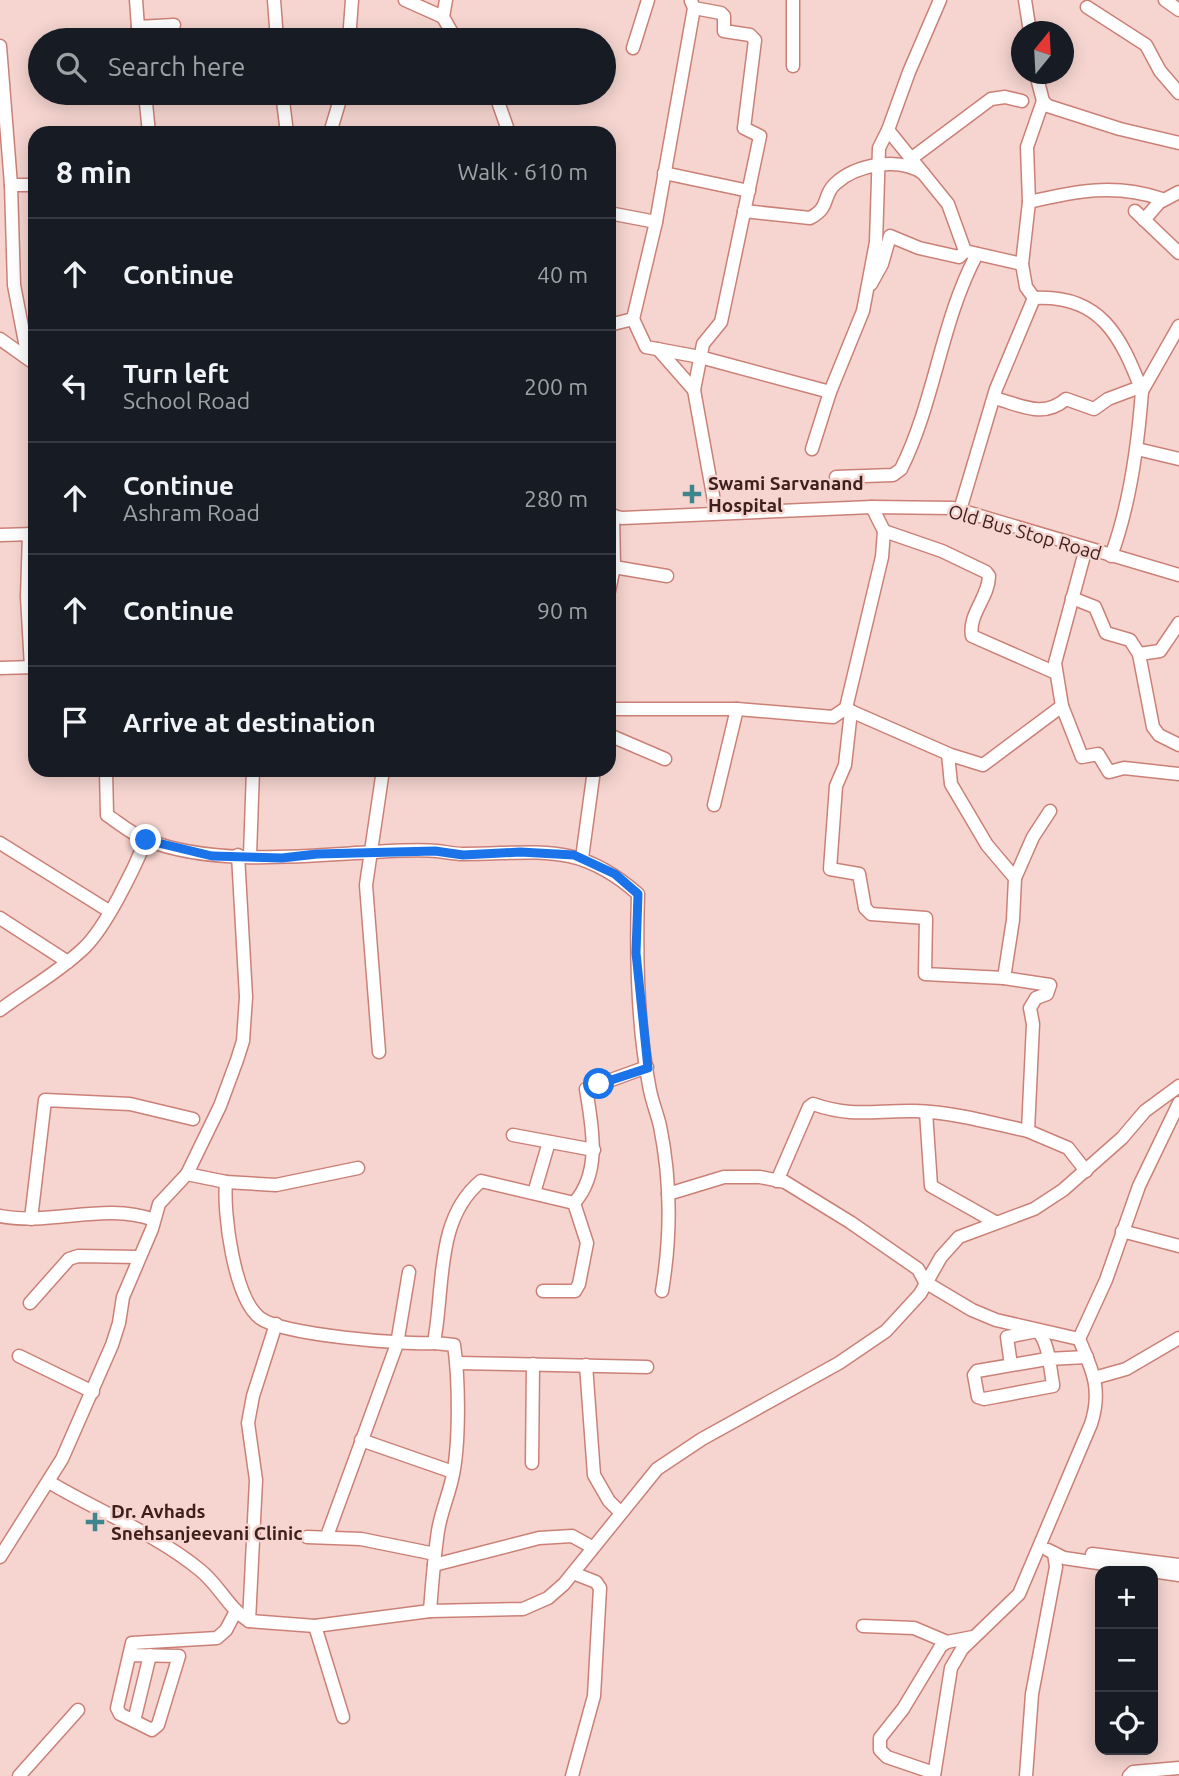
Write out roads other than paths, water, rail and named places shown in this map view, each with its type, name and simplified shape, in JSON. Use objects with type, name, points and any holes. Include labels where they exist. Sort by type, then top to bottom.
[{"type":"street","points":[[136,0],[138,28]]},
{"type":"street","points":[[274,0],[276,28]]},
{"type":"street","points":[[350,28],[352,0]]},
{"type":"street","points":[[405,0],[443,17],[449,28]]},
{"type":"street","points":[[443,17],[446,0]]},
{"type":"street","points":[[633,48],[649,0]]},
{"type":"street","points":[[793,0],[793,66]]},
{"type":"street","points":[[812,449],[830,392],[863,311],[876,243],[880,196],[877,164],[879,148],[940,0]]},
{"type":"street","points":[[1025,0],[1028,21]]},
{"type":"street","points":[[1165,0],[1179,10]]},
{"type":"street","points":[[716,512],[694,390],[700,357],[704,344],[721,322],[760,136],[744,128],[755,40],[750,35],[724,31],[724,16],[721,13],[692,4],[656,222],[634,319],[646,347],[700,357],[830,392]]},
{"type":"street","points":[[1087,7],[1146,46],[1160,71],[1179,93]]},
{"type":"street","points":[[160,28],[174,24]]},
{"type":"street","points":[[0,46],[5,165],[11,186],[7,251],[28,344]]},
{"type":"street","points":[[1034,298],[1026,287],[1022,264],[1029,202],[1027,147],[1043,101],[1039,84]]},
{"type":"street","points":[[912,158],[991,99],[1005,96],[1023,101]]},
{"type":"street","points":[[1043,101],[1062,112],[1179,143]]},
{"type":"street","points":[[146,105],[148,126]]},
{"type":"street","points":[[284,105],[286,126]]},
{"type":"street","points":[[332,126],[338,105]]},
{"type":"street","points":[[500,105],[506,126]]},
{"type":"street","points":[[836,477],[893,475],[901,469],[932,385],[971,253],[955,216],[926,175],[888,130]]},
{"type":"street","points":[[744,211],[810,218],[825,207],[836,183],[877,164],[906,166],[926,175]]},
{"type":"street","points":[[664,173],[749,191]]},
{"type":"street","points":[[11,186],[28,185]]},
{"type":"street","points":[[1029,202],[1098,188],[1126,189],[1163,201]]},
{"type":"street","points":[[1179,192],[1140,216],[1179,253]]},
{"type":"street","points":[[616,214],[656,222]]},
{"type":"street","points":[[867,290],[876,278],[890,236],[919,248],[959,257],[971,253],[1022,264]]},
{"type":"street","points":[[1034,298],[1053,297],[1076,302],[1105,320],[1115,331],[1141,389]]},
{"type":"street","points":[[960,510],[994,397],[1034,298]]},
{"type":"street","points":[[616,323],[634,319]]},
{"type":"street","points":[[1111,556],[1120,532],[1137,449],[1141,389],[1179,326]]},
{"type":"street","points":[[0,339],[28,358]]},
{"type":"street","points":[[658,349],[694,390]]},
{"type":"street","points":[[994,397],[1044,411],[1057,407],[1066,399],[1094,409],[1108,399],[1141,389]]},
{"type":"street","points":[[1137,449],[1179,460]]},
{"type":"street","points":[[872,508],[884,531],[879,576],[848,710],[845,765],[836,786],[830,869],[859,874],[865,908],[871,914],[926,918],[925,974],[1004,978],[1044,983],[1050,989],[1036,998],[1030,1008],[1032,1024],[1028,1131]]},
{"type":"street","name":"Old Bus Stop Road","points":[[616,519],[716,512],[872,508],[960,510],[1177,575]]},
{"type":"street","points":[[884,531],[942,551],[986,572],[989,585],[972,623],[972,636],[1056,673]]},
{"type":"street","points":[[0,535],[28,538]]},
{"type":"street","points":[[0,541],[28,538]]},
{"type":"street","points":[[1086,548],[1061,633],[1056,673],[1062,706],[1082,757],[1098,754],[1109,772],[1124,768],[1179,774]]},
{"type":"street","points":[[616,567],[667,576]]},
{"type":"street","points":[[28,585],[28,609]]},
{"type":"street","points":[[1072,598],[1095,607],[1106,633],[1130,640],[1139,654],[1153,727],[1159,735],[1179,745]]},
{"type":"street","points":[[1139,654],[1160,651],[1179,623]]},
{"type":"street","points":[[0,668],[28,667]]},
{"type":"street","points":[[616,709],[737,709],[820,717],[833,717],[848,710],[948,754],[983,765],[1062,706]]},
{"type":"street","points":[[714,805],[737,709]]},
{"type":"street","points":[[616,739],[664,759]]},
{"type":"street","points":[[948,754],[951,784],[987,845],[1015,878]]},
{"type":"street","points":[[106,777],[107,815],[146,840],[212,856],[282,858],[373,852],[542,852],[582,858],[615,874],[638,894],[636,953],[648,1068],[663,1143],[668,1194],[667,1260],[662,1291]]},
{"type":"street","points":[[0,1557],[49,1482],[93,1392],[120,1323],[122,1297],[159,1204],[187,1174],[220,1106],[243,1041],[246,976],[244,855],[252,777]]},
{"type":"street","points":[[379,1052],[366,886],[382,777]]},
{"type":"street","points":[[582,858],[593,777]]},
{"type":"street","points":[[1004,978],[1013,920],[1015,878],[1033,838],[1051,811]]},
{"type":"street","points":[[3,1002],[68,961],[86,946],[131,877],[146,840]]},
{"type":"street","points":[[0,843],[109,911]]},
{"type":"street","points":[[0,918],[68,961]]},
{"type":"street","points":[[543,1291],[575,1292],[579,1284],[587,1243],[574,1203],[592,1166],[594,1150],[586,1089],[648,1068]]},
{"type":"street","points":[[49,1482],[163,1543],[202,1571],[221,1590],[236,1611],[249,1621],[315,1626],[430,1611],[523,1609],[548,1598],[573,1573],[657,1469],[677,1454],[839,1363],[886,1331],[906,1312],[940,1257],[959,1237],[1034,1209],[1086,1171],[1145,1111],[1179,1086]]},
{"type":"street","points":[[31,1219],[45,1100],[131,1104],[193,1119]]},
{"type":"street","points":[[777,1181],[811,1105],[842,1114],[926,1112],[1028,1131],[1068,1148],[1086,1171]]},
{"type":"street","points":[[1079,1339],[1096,1307],[1122,1231],[1177,1111]]},
{"type":"street","points":[[926,1112],[930,1186],[995,1223]]},
{"type":"street","points":[[513,1135],[594,1150]]},
{"type":"street","points":[[534,1193],[550,1142]]},
{"type":"street","points":[[187,1174],[226,1182],[286,1184],[358,1168]]},
{"type":"street","points":[[668,1194],[724,1177],[760,1177],[785,1182],[850,1222],[918,1269],[925,1282],[985,1316],[1079,1339]]},
{"type":"street","points":[[435,1343],[442,1268],[453,1218],[481,1181],[574,1203]]},
{"type":"street","points":[[226,1182],[224,1207],[232,1237],[233,1261],[244,1299],[261,1319],[368,1342],[454,1345],[457,1363],[453,1472],[444,1497],[434,1560],[430,1611]]},
{"type":"street","points":[[0,1216],[31,1219],[122,1213],[154,1220]]},
{"type":"street","points":[[1122,1231],[1179,1246]]},
{"type":"street","points":[[30,1303],[69,1259],[78,1256],[139,1257]]},
{"type":"street","points":[[327,1536],[397,1344],[409,1272]]},
{"type":"street","points":[[249,1621],[256,1480],[248,1423],[253,1396],[276,1324]]},
{"type":"street","points":[[1011,1365],[1006,1340],[1009,1336],[1037,1331],[1044,1340],[1047,1359],[1054,1384],[1051,1388],[984,1399],[978,1397],[974,1375],[977,1371],[1047,1359],[1087,1357]]},
{"type":"street","points":[[975,1637],[947,1642],[936,1651],[903,1709],[878,1744],[887,1757],[934,1774],[951,1668],[962,1649],[975,1637],[1019,1594],[1041,1547],[1098,1403],[1094,1378],[1079,1339]]},
{"type":"street","points":[[1094,1378],[1126,1369],[1179,1339]]},
{"type":"street","points":[[19,1356],[93,1392]]},
{"type":"street","points":[[457,1363],[647,1367]]},
{"type":"street","points":[[532,1463],[533,1364]]},
{"type":"street","points":[[586,1366],[594,1475],[621,1513]]},
{"type":"street","points":[[361,1440],[453,1472]]},
{"type":"street","points":[[307,1537],[361,1539],[434,1560],[539,1538],[572,1536],[592,1547]]},
{"type":"street","points":[[1041,1547],[1064,1558],[1179,1575]]},
{"type":"street","points":[[1054,1553],[1063,1550],[1179,1565]]},
{"type":"street","points":[[1034,1776],[1034,1689],[1056,1567],[1054,1553]]},
{"type":"street","points":[[572,1776],[594,1696],[600,1588],[596,1582],[573,1573]]},
{"type":"street","points":[[129,1655],[179,1656],[158,1725],[152,1730],[120,1714],[117,1708],[129,1655],[132,1643],[217,1639],[236,1611]]},
{"type":"street","points":[[315,1626],[343,1717]]},
{"type":"street","points":[[863,1626],[914,1628],[947,1642]]},
{"type":"street","points":[[134,1721],[150,1655]]},
{"type":"street","points":[[19,1776],[78,1710]]},
{"type":"street","points":[[1026,1776],[1032,1735]]},
{"type":"street","points":[[1129,1776],[1133,1772],[1179,1768]]},
{"type":"place","name":"Swami Sarvanand Hospital","points":[[692,494]]},
{"type":"place","name":"Dr. Avhads Snehsanjeevani Clinic","points":[[95,1522]]}]
